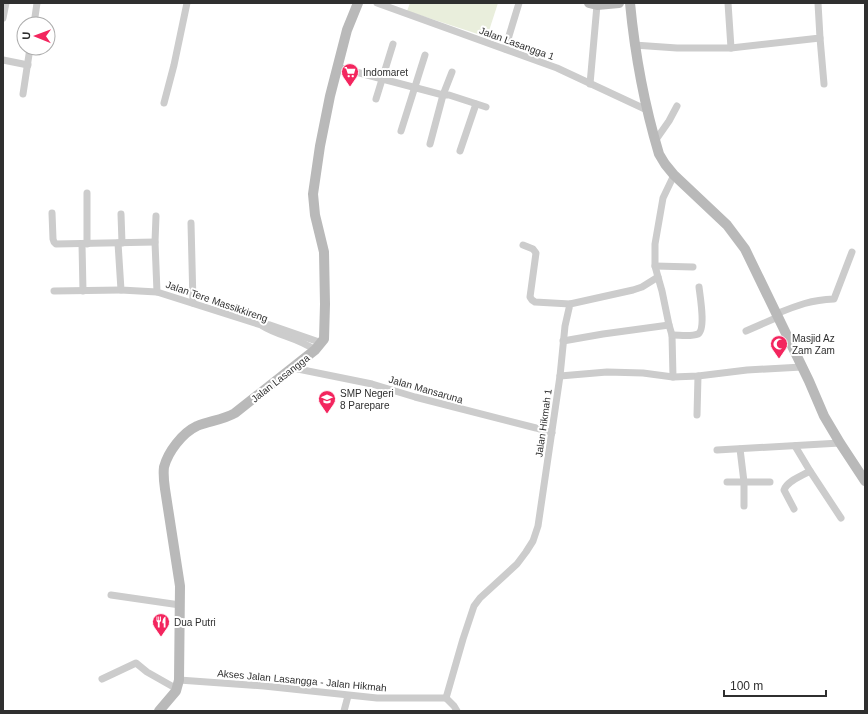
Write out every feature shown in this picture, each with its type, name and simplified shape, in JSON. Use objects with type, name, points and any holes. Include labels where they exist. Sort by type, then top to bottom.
[{"type":"street","points":[[3,18],[6,3]]},
{"type":"street","points":[[35,16],[37,3]]},
{"type":"street","points":[[164,103],[174,65],[187,3]]},
{"type":"street","points":[[318,347],[325,335],[325,259],[322,240],[313,206],[313,194],[322,139],[337,68],[347,30],[358,3]]},
{"type":"street","name":"Jalan Lasangga 1","points":[[377,3],[557,68],[647,110]]},
{"type":"street","points":[[505,49],[519,3]]},
{"type":"street","points":[[590,84],[593,4],[619,3]]},
{"type":"street","points":[[630,3],[634,45],[640,81],[659,154],[674,175],[727,225],[745,249],[824,416],[864,478]]},
{"type":"street","points":[[728,3],[731,48]]},
{"type":"street","points":[[818,3],[824,84]]},
{"type":"street","points":[[634,45],[677,48],[731,48],[820,38]]},
{"type":"street","points":[[376,99],[393,44]]},
{"type":"street","points":[[401,131],[425,55]]},
{"type":"street","points":[[23,94],[29,56]]},
{"type":"street","points":[[3,60],[28,65]]},
{"type":"street","points":[[337,68],[443,95],[449,95],[486,107]]},
{"type":"street","points":[[430,144],[443,95],[452,72]]},
{"type":"street","points":[[460,151],[476,104]]},
{"type":"street","points":[[656,141],[678,106]]},
{"type":"street","points":[[673,377],[672,335],[655,266],[655,244],[663,198],[674,175]]},
{"type":"street","points":[[83,292],[87,193]]},
{"type":"street","points":[[52,213],[54,242],[60,245],[155,242]]},
{"type":"street","points":[[121,214],[121,290]]},
{"type":"street","name":"Jalan Tere Massikkireng","points":[[156,216],[155,242],[157,292],[261,324],[270,325],[318,347]]},
{"type":"street","points":[[191,223],[193,304]]},
{"type":"street","points":[[523,245],[533,249],[536,253],[530,297],[535,302],[570,304],[633,290],[642,287],[658,277]]},
{"type":"street","points":[[746,331],[802,303],[834,299],[852,252]]},
{"type":"street","points":[[655,266],[693,267]]},
{"type":"street","points":[[672,335],[692,335],[698,334],[700,331],[702,322],[699,287]]},
{"type":"street","points":[[54,291],[83,292],[121,290],[157,292]]},
{"type":"street","name":"Jalan Hikmah 1","points":[[446,698],[474,606],[480,598],[517,564],[533,541],[541,515],[560,376],[563,341],[570,304]]},
{"type":"street","points":[[563,341],[669,325]]},
{"type":"street","name":"Jalan Lasangga","points":[[178,684],[180,606],[178,572],[164,477],[167,459],[177,443],[190,430],[196,426],[227,417],[235,413],[318,347]]},
{"type":"street","points":[[560,376],[607,372],[673,377],[698,376],[747,370],[802,367]]},
{"type":"street","name":"Jalan Mansaruna","points":[[293,368],[372,384],[415,397],[536,428],[552,434]]},
{"type":"street","points":[[697,415],[698,376]]},
{"type":"street","points":[[717,450],[840,443]]},
{"type":"street","points":[[795,446],[841,518]]},
{"type":"street","points":[[740,449],[744,482],[744,506]]},
{"type":"street","points":[[794,509],[784,490],[788,484],[810,471]]},
{"type":"street","points":[[727,482],[770,482]]},
{"type":"street","points":[[111,595],[180,606]]},
{"type":"street","points":[[102,679],[136,663],[147,672],[178,684],[159,711]]},
{"type":"street","name":"Akses Jalan Lasangga - Jalan Hikmah","points":[[178,684],[264,686],[377,698],[446,698]]},
{"type":"street","points":[[344,711],[348,696]]},
{"type":"street","points":[[446,698],[457,711]]},
{"type":"green space","points":[[410,3],[498,3],[487,37],[407,11]]},
{"type":"place","name":"Indomaret","points":[[350,87]]},
{"type":"place","name":"Masjid Az Zam Zam","points":[[779,359]]},
{"type":"place","name":"SMP Negeri 8 Parepare","points":[[327,414]]},
{"type":"place","name":"Dua Putri","points":[[161,637]]}]
